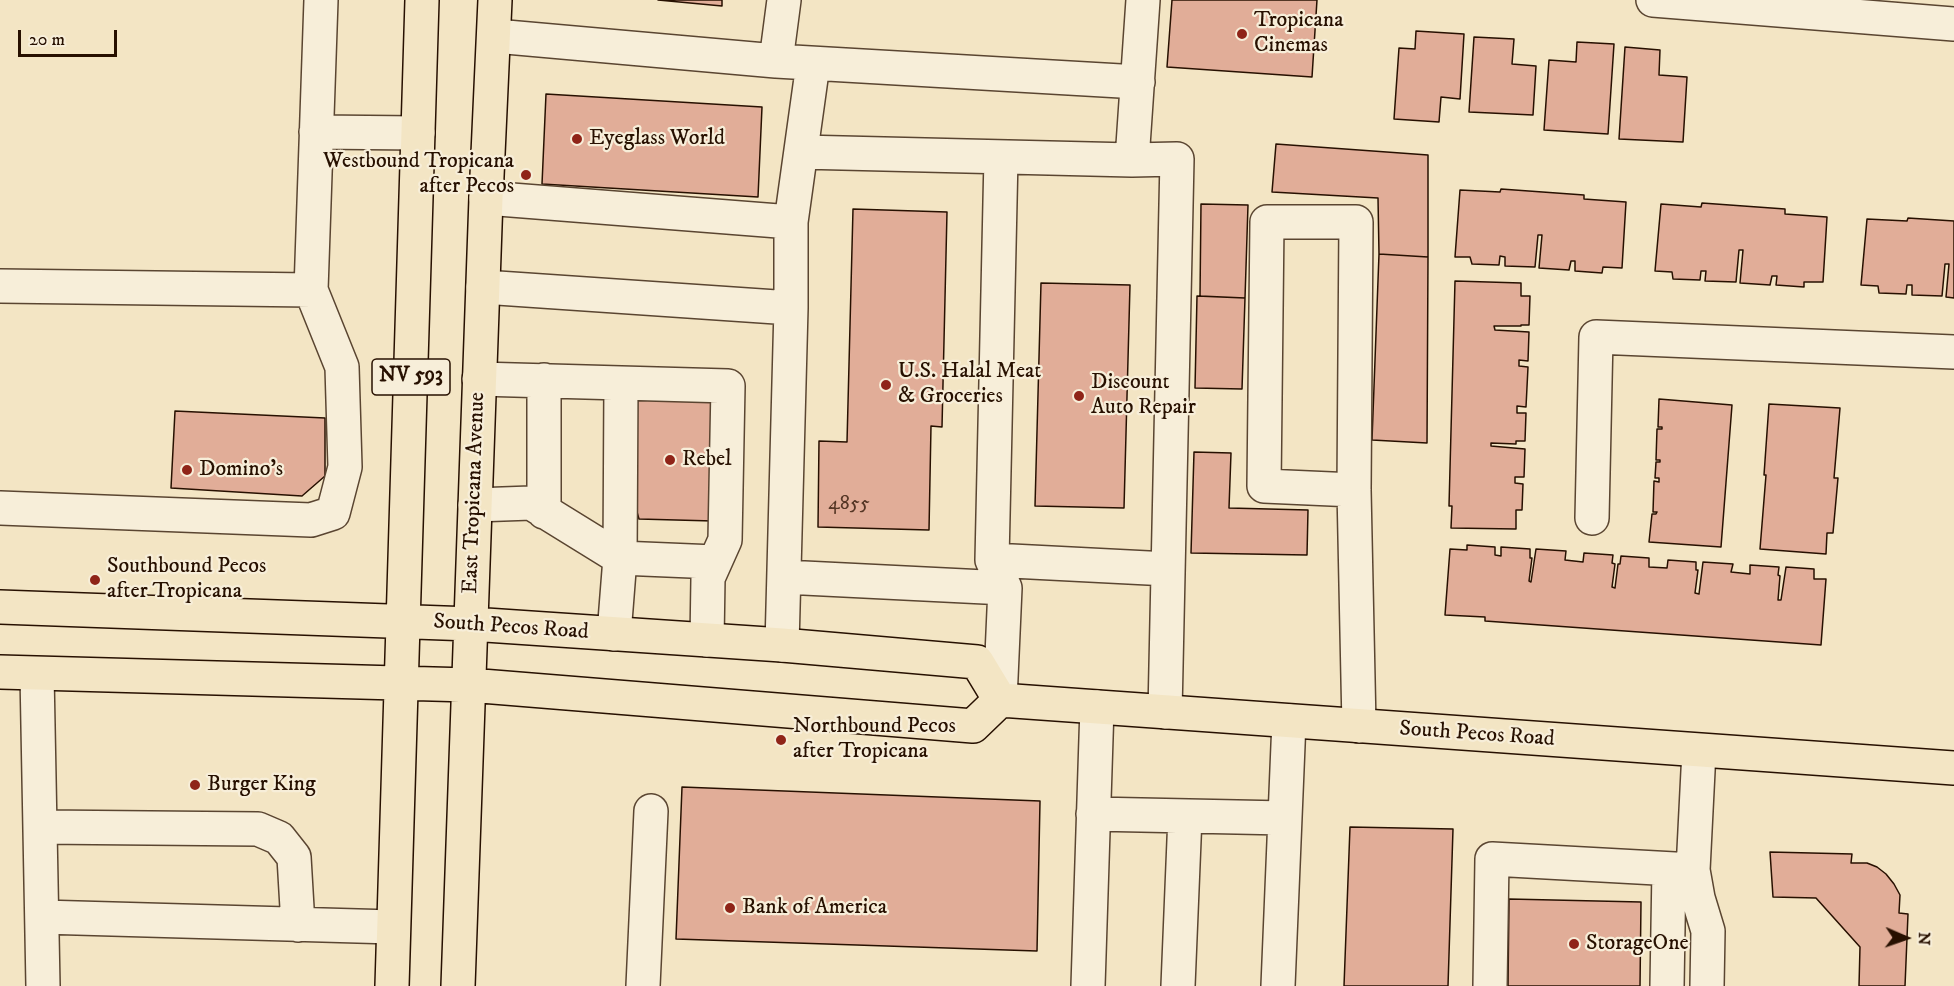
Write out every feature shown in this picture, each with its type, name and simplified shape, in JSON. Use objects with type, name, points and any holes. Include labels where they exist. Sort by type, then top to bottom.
[{"type":"main road","name":"NV 593","points":[[392,986],[422,0]]},
{"type":"main road","name":"East Tropicana Avenue","points":[[458,986],[495,0]]},
{"type":"main road","name":"South Pecos Road","points":[[0,607],[471,624],[782,645],[976,662],[1000,700],[1954,768]]},
{"type":"main road","points":[[0,672],[469,685],[973,726],[1000,700]]},
{"type":"street","points":[[0,508],[311,520],[333,513],[345,467],[342,367],[312,291],[321,0]]},
{"type":"street","points":[[776,61],[784,0]]},
{"type":"street","points":[[1132,160],[1138,82],[1138,0]]},
{"type":"street","points":[[1653,0],[1954,24]]},
{"type":"street","points":[[495,36],[813,64],[1138,82]]},
{"type":"street","points":[[782,645],[791,308],[791,222],[813,64]]},
{"type":"street","points":[[316,132],[418,133]]},
{"type":"street","points":[[801,152],[1132,160],[1177,159],[1165,712]]},
{"type":"street","points":[[1000,700],[998,574],[1001,157]]},
{"type":"street","points":[[486,198],[791,222]]},
{"type":"street","points":[[1354,490],[1264,486],[1267,222],[1356,222],[1354,490],[1359,726]]},
{"type":"street","points":[[0,286],[312,291]]},
{"type":"street","points":[[483,287],[791,308]]},
{"type":"street","points":[[1592,518],[1596,337],[1954,352]]},
{"type":"street","points":[[479,380],[728,386],[725,540],[708,578],[707,640]]},
{"type":"street","points":[[544,380],[544,512]]},
{"type":"street","points":[[614,634],[620,558],[621,383]]},
{"type":"street","points":[[475,505],[531,503],[620,558],[715,562]]},
{"type":"street","points":[[784,577],[1168,569]]},
{"type":"street","points":[[37,674],[43,986]]},
{"type":"street","points":[[1088,986],[1097,707]]},
{"type":"street","points":[[1278,986],[1289,721]]},
{"type":"street","points":[[1667,986],[1699,750]]},
{"type":"street","points":[[643,986],[651,811]]},
{"type":"street","points":[[1093,814],[1285,818]]},
{"type":"street","points":[[1178,986],[1185,816]]},
{"type":"street","points":[[41,827],[258,829],[279,838],[294,856],[298,925]]},
{"type":"street","points":[[1490,986],[1492,859],[1681,870]]},
{"type":"street","points":[[1681,870],[1698,898],[1708,931],[1707,986]]},
{"type":"street","points":[[42,917],[393,927]]},
{"type":"building","points":[[658,0],[722,0],[722,6]]},
{"type":"building","name":"Tropicana Cinemas","points":[[1172,0],[1317,0],[1312,77],[1167,67]]},
{"type":"building","points":[[1416,31],[1464,34],[1460,99],[1441,97],[1439,122],[1394,119],[1399,48],[1415,49]]},
{"type":"building","points":[[1474,37],[1514,39],[1512,64],[1536,66],[1533,115],[1469,112]]},
{"type":"building","points":[[1577,42],[1614,44],[1608,134],[1544,130],[1549,60],[1576,62]]},
{"type":"building","points":[[1625,47],[1660,50],[1659,75],[1687,77],[1683,142],[1619,139]]},
{"type":"building","points":[[546,94],[762,107],[758,197],[542,184]]},
{"type":"building","points":[[1276,144],[1428,155],[1428,257],[1379,254],[1378,198],[1272,192]]},
{"type":"building","points":[[1501,189],[1584,195],[1584,199],[1626,202],[1622,268],[1603,267],[1602,273],[1575,271],[1575,261],[1571,261],[1569,270],[1539,268],[1542,235],[1538,235],[1535,267],[1505,266],[1505,257],[1500,256],[1499,265],[1472,264],[1470,257],[1455,257],[1460,190],[1500,192]]},
{"type":"building","points":[[1702,203],[1785,209],[1785,214],[1827,217],[1823,282],[1804,282],[1804,287],[1776,285],[1777,276],[1772,276],[1770,285],[1740,283],[1743,250],[1739,250],[1736,282],[1705,281],[1706,271],[1701,271],[1700,280],[1673,279],[1672,272],[1655,271],[1661,204],[1701,207]]},
{"type":"building","points":[[1201,204],[1248,205],[1245,298],[1200,296]]},
{"type":"building","points":[[853,209],[947,212],[942,427],[931,426],[929,530],[818,527],[819,441],[847,442]]},
{"type":"building","points":[[1908,218],[1954,221],[1954,298],[1946,297],[1949,264],[1945,264],[1942,296],[1912,295],[1912,285],[1907,285],[1906,294],[1879,293],[1878,286],[1861,285],[1867,219],[1907,221]]},
{"type":"building","points":[[1379,254],[1428,257],[1427,443],[1372,440]]},
{"type":"building","points":[[1455,281],[1521,283],[1521,296],[1530,296],[1529,325],[1494,326],[1495,330],[1529,332],[1528,361],[1519,360],[1519,366],[1528,367],[1526,407],[1517,406],[1517,413],[1526,413],[1525,441],[1516,441],[1516,444],[1491,443],[1491,446],[1525,449],[1524,477],[1515,477],[1515,483],[1523,484],[1522,510],[1516,510],[1516,529],[1451,528],[1452,506],[1449,506]]},
{"type":"building","points":[[1041,283],[1130,285],[1124,508],[1035,506]]},
{"type":"building","points":[[1197,296],[1245,298],[1242,389],[1195,388]]},
{"type":"building","points":[[635,399],[718,402],[713,521],[639,519],[637,512],[631,512]]},
{"type":"building","points":[[1659,399],[1732,405],[1721,547],[1649,542],[1652,514],[1657,512],[1653,512],[1654,481],[1659,482],[1659,478],[1655,478],[1656,462],[1660,462],[1656,460],[1657,429],[1662,429],[1658,427]]},
{"type":"building","points":[[1769,404],[1840,408],[1834,478],[1838,478],[1833,533],[1827,533],[1826,554],[1760,549]]},
{"type":"building","points":[[175,411],[325,418],[325,476],[302,496],[171,488]]},
{"type":"building","points":[[1194,452],[1231,453],[1229,508],[1308,510],[1307,555],[1191,553]]},
{"type":"building","points":[[1467,545],[1495,547],[1495,555],[1501,556],[1501,547],[1530,549],[1530,558],[1532,558],[1529,581],[1531,582],[1536,549],[1566,551],[1565,560],[1583,562],[1584,553],[1613,555],[1612,563],[1615,564],[1612,587],[1615,588],[1621,556],[1649,558],[1649,567],[1667,568],[1668,560],[1696,562],[1696,570],[1698,570],[1695,593],[1699,594],[1703,562],[1733,564],[1731,572],[1750,574],[1750,565],[1779,567],[1778,600],[1781,600],[1786,567],[1814,569],[1814,579],[1826,579],[1821,645],[1485,621],[1485,617],[1445,615],[1450,549],[1467,550]]},
{"type":"building","points":[[682,787],[1040,801],[1037,951],[676,939]]},
{"type":"building","points":[[1350,827],[1453,829],[1448,986],[1344,986]]},
{"type":"building","points":[[1770,852],[1852,854],[1851,863],[1867,863],[1886,874],[1900,895],[1899,913],[1908,914],[1905,986],[1859,986],[1860,947],[1816,898],[1773,897]]},
{"type":"building","name":"StorageOne","points":[[1509,899],[1641,902],[1640,986],[1508,986]]},
{"type":"place","name":"Tropicana Cinemas","points":[[1242,34]]},
{"type":"place","name":"Eyeglass World","points":[[577,139]]},
{"type":"place","name":"Westbound Tropicana after Pecos","points":[[526,175]]},
{"type":"place","name":"U.S. Halal Meat & Groceries","points":[[886,385]]},
{"type":"place","name":"Discount Auto Repair","points":[[1079,396]]},
{"type":"place","name":"Rebel","points":[[670,460]]},
{"type":"place","name":"Domino's","points":[[187,470]]},
{"type":"place","name":"Southbound Pecos after Tropicana","points":[[95,580]]},
{"type":"place","name":"Northbound Pecos after Tropicana","points":[[781,740]]},
{"type":"place","name":"Burger King","points":[[195,785]]},
{"type":"place","name":"Bank of America","points":[[730,908]]},
{"type":"place","name":"StorageOne","points":[[1574,944]]}]
